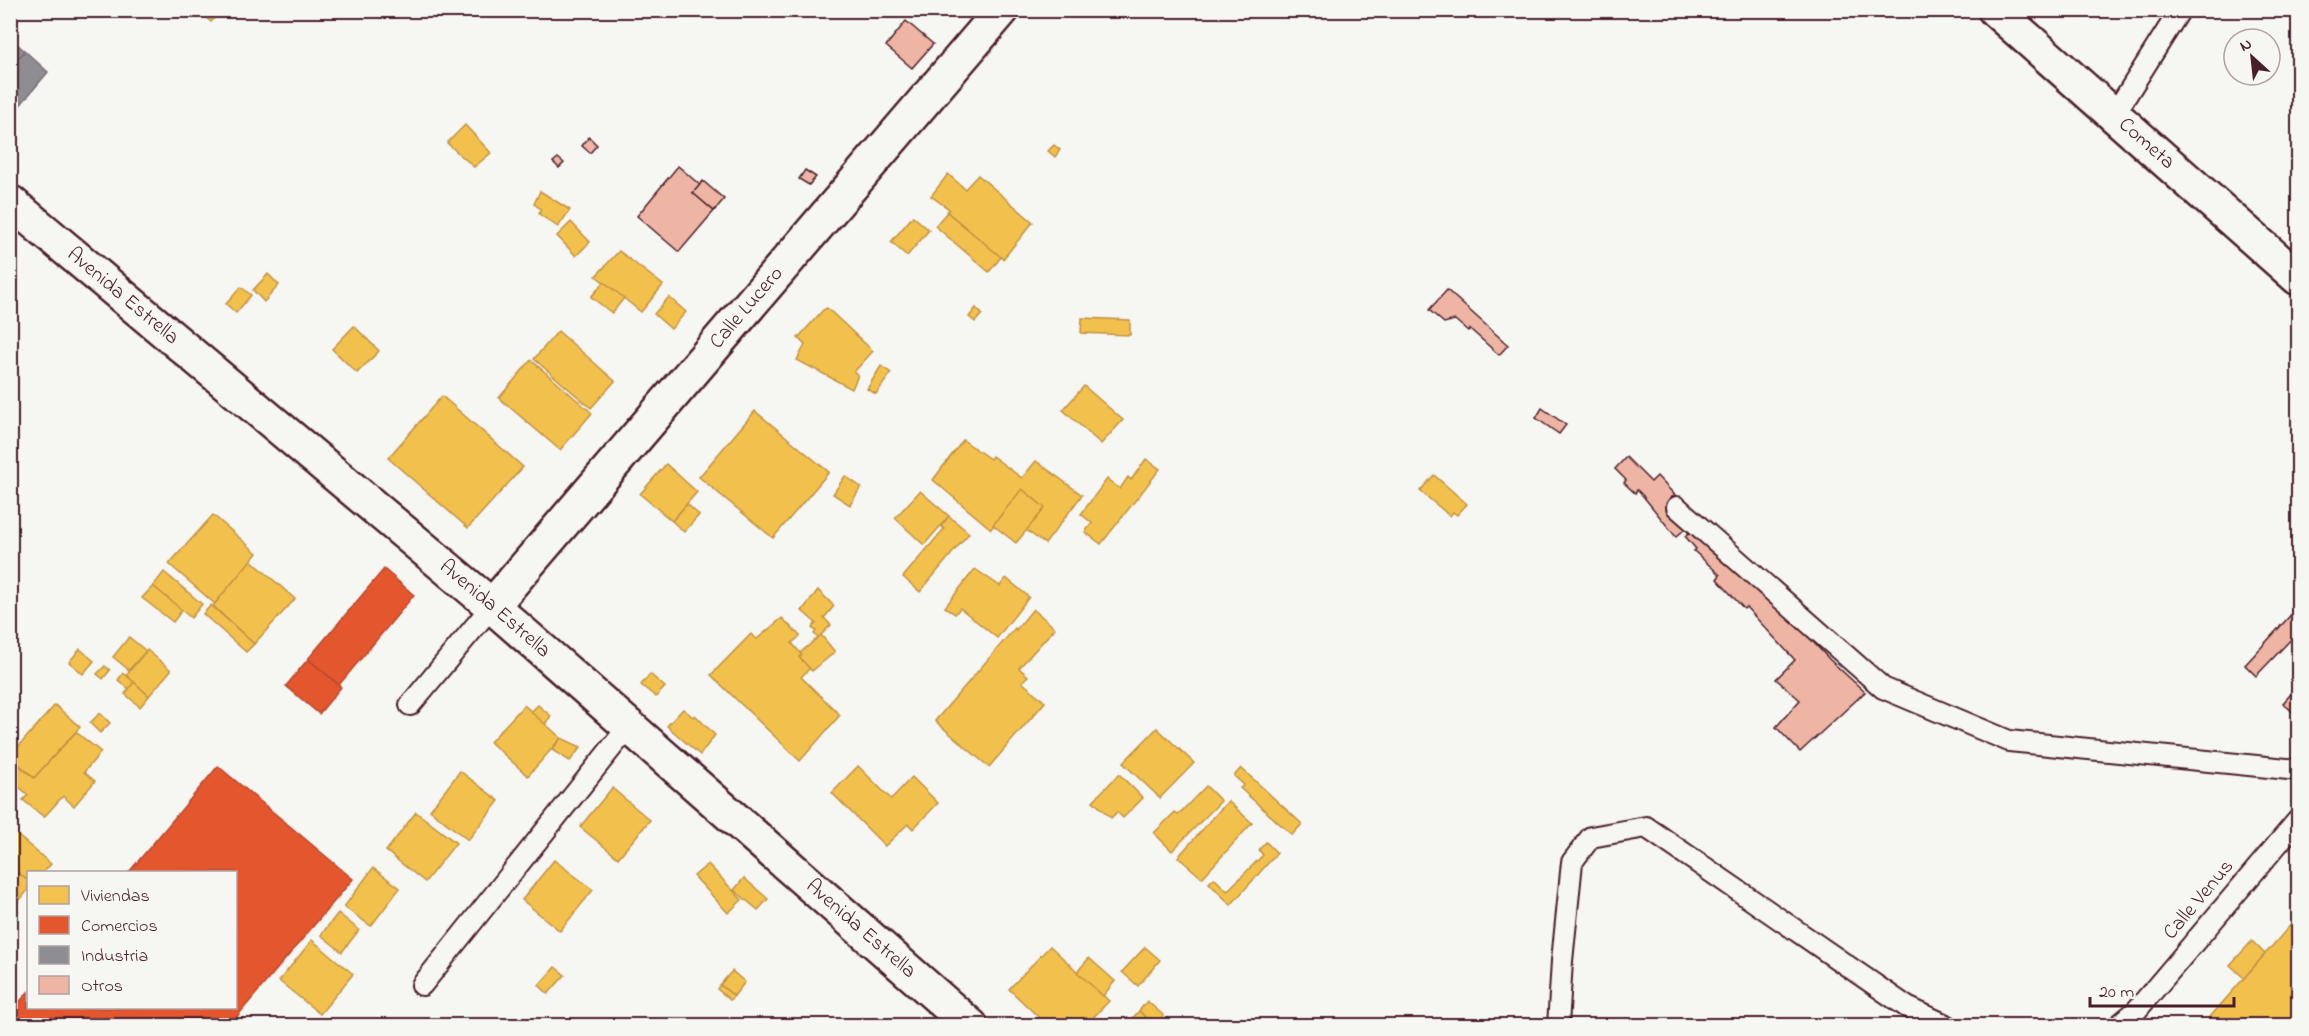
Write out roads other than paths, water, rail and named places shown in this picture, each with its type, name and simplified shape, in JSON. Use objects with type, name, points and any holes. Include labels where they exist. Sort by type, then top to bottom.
[{"type":"street","name":"Calle Lucero","points":[[492,606],[1002,10]]},
{"type":"street","name":"Cometa","points":[[1995,10],[2298,278]]},
{"type":"street","name":"Avenida Estrella","points":[[10,202],[492,606],[971,1026]]},
{"type":"lane","points":[[2114,115],[2181,10]]},
{"type":"lane","points":[[1677,507],[1883,688],[1998,737],[2009,741],[2298,770]]},
{"type":"lane","points":[[410,705],[492,606]]},
{"type":"lane","points":[[422,984],[628,726]]},
{"type":"lane","name":"Calle Venus","points":[[2118,1026],[2136,1011],[2298,820]]},
{"type":"lane","points":[[1558,1026],[1572,862],[1590,837],[1646,827],[1908,1007],[1948,1026]]}]
